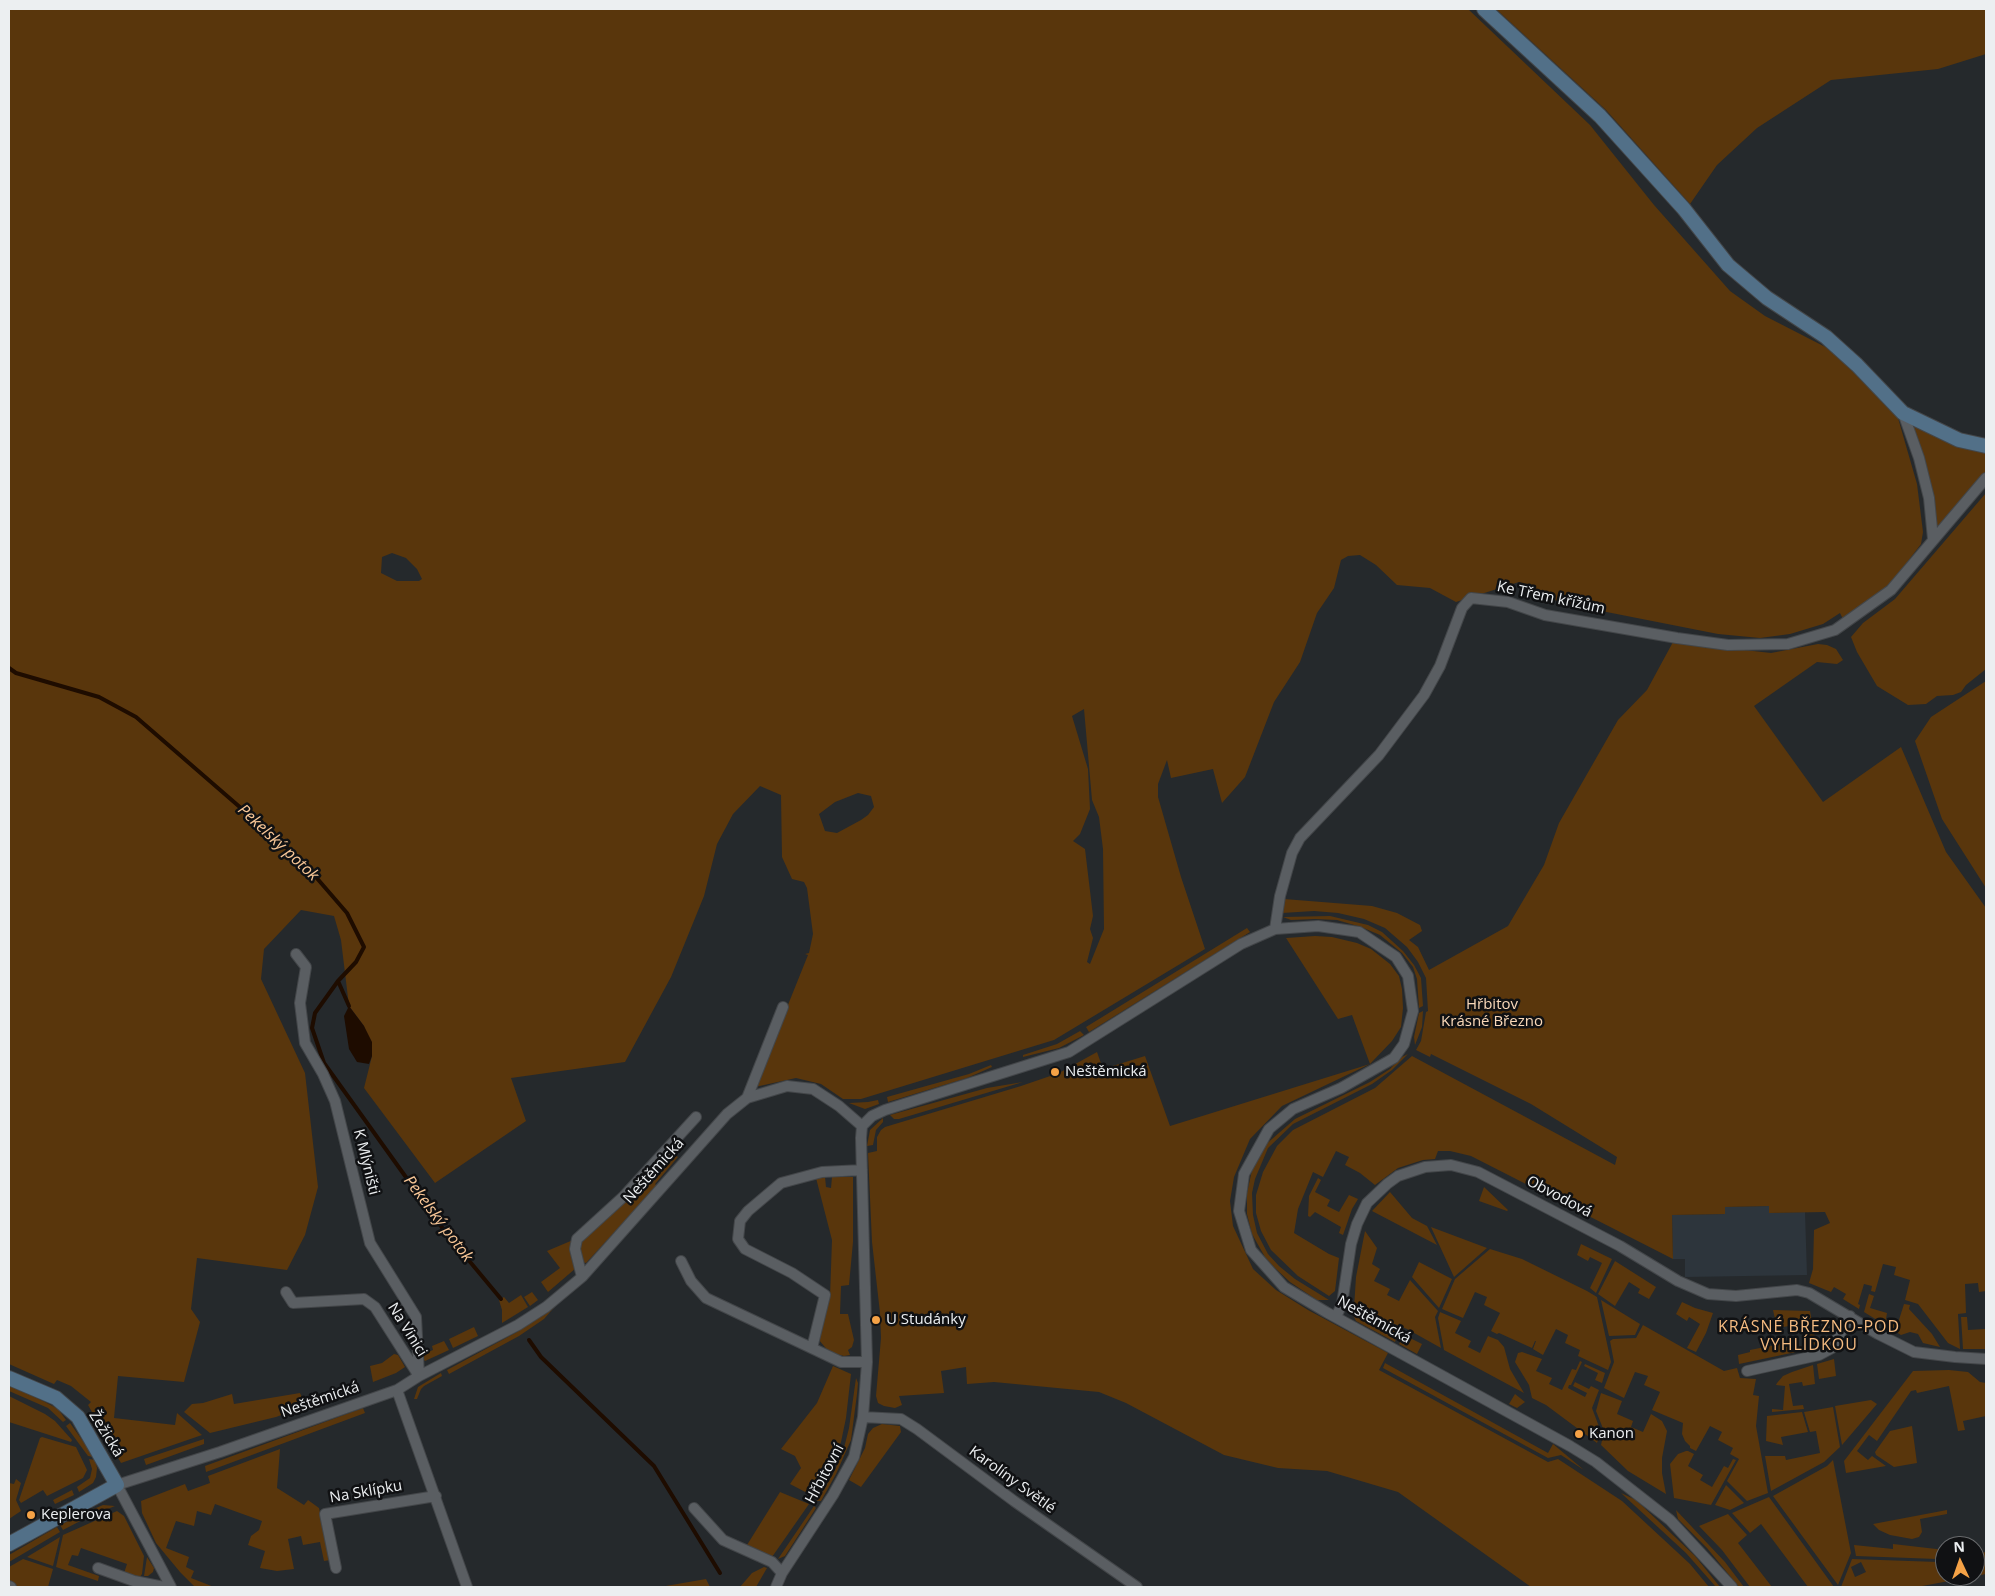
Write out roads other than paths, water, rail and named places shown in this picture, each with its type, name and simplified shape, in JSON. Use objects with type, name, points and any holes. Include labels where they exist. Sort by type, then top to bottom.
[{"type":"street","points":[[1484,9],[1600,116],[1684,209],[1728,265],[1767,298],[1826,337],[1858,365],[1903,413],[1958,440],[1986,446]]},
{"type":"street","points":[[1903,413],[1929,498],[1933,539]]},
{"type":"street","points":[[1933,539],[1986,478]]},
{"type":"street","name":"Ke Třem křížům","points":[[1276,929],[1280,896],[1292,853],[1300,838],[1379,755],[1424,695],[1440,666],[1462,608],[1471,598],[1508,602],[1545,615],[1728,646],[1788,644],[1835,630],[1891,590],[1933,539]]},
{"type":"street","name":"Neštěmická","points":[[9,1544],[55,1517],[117,1485],[220,1452],[397,1390],[419,1376],[518,1325],[546,1307],[582,1277],[727,1114],[747,1098],[787,1086],[813,1089],[839,1106],[862,1126],[872,1116],[885,1110],[1069,1052],[1241,944],[1276,929],[1318,926],[1359,932],[1396,957],[1408,976],[1413,1011],[1404,1044],[1394,1058],[1341,1088],[1293,1109],[1269,1129],[1244,1174],[1239,1212],[1251,1250],[1284,1287],[1336,1318],[1596,1462],[1670,1520],[1732,1587]]},
{"type":"street","name":"K Mlýništi","points":[[296,954],[306,967],[300,1003],[305,1044],[323,1074],[335,1102],[370,1243],[416,1317],[419,1376]]},
{"type":"street","points":[[747,1098],[783,1007]]},
{"type":"street","points":[[582,1277],[575,1249],[577,1239],[623,1197],[696,1117]]},
{"type":"street","name":"Hřbitovní","points":[[776,1587],[782,1573],[833,1495],[854,1457],[863,1416],[868,1362],[862,1126]]},
{"type":"street","name":"Obvodová","points":[[1336,1318],[1342,1304],[1351,1244],[1357,1224],[1367,1203],[1398,1176],[1425,1167],[1451,1165],[1478,1172],[1620,1246],[1678,1281],[1708,1294],[1736,1296],[1797,1290],[1814,1295],[1878,1334],[1914,1352],[1986,1359]]},
{"type":"street","points":[[812,1348],[825,1295],[792,1273],[745,1249],[738,1239],[740,1221],[748,1211],[781,1183],[822,1172],[862,1170]]},
{"type":"street","points":[[681,1261],[691,1281],[706,1298],[841,1362],[868,1362]]},
{"type":"street","name":"Na Vinici","points":[[286,1292],[293,1303],[364,1299],[374,1307],[419,1376]]},
{"type":"street","points":[[1747,1371],[1800,1360],[1826,1352],[1832,1348],[1850,1316]]},
{"type":"street","name":"Žežická","points":[[9,1378],[56,1398],[78,1417],[117,1485]]},
{"type":"street","points":[[397,1390],[467,1587]]},
{"type":"street","name":"Karolíny Světlé","points":[[863,1416],[901,1419],[1137,1587]]},
{"type":"street","points":[[117,1485],[171,1587]]},
{"type":"street","name":"Na Sklípku","points":[[336,1568],[325,1514],[436,1496]]},
{"type":"street","points":[[694,1508],[723,1540],[772,1562],[782,1573]]},
{"type":"street","points":[[98,1568],[134,1581],[164,1587]]},
{"type":"waterway","name":"Pekelský potok","points":[[9,668],[16,673],[99,697],[136,717],[302,861],[347,913],[364,947],[356,962],[338,981],[315,1013],[312,1028],[324,1063],[446,1233],[501,1299]]},
{"type":"waterway","points":[[338,981],[349,1006]]},
{"type":"waterway","name":"Pekelský potok","points":[[529,1340],[541,1357],[654,1466],[720,1573]]},
{"type":"place","name":"Neštěmická","points":[[1055,1072]]},
{"type":"place","name":"U Studánky","points":[[876,1320]]},
{"type":"place","name":"Kanon","points":[[1579,1434]]},
{"type":"place","name":"Keplerova","points":[[31,1515]]},
{"type":"district","name":"KRÁSNÉ BŘEZNO-POD VYHLÍDKOU","points":[[1809,1336]]},
{"type":"park label","name":"Hřbitov Krásné Březno","points":[[1492,1014]]}]
